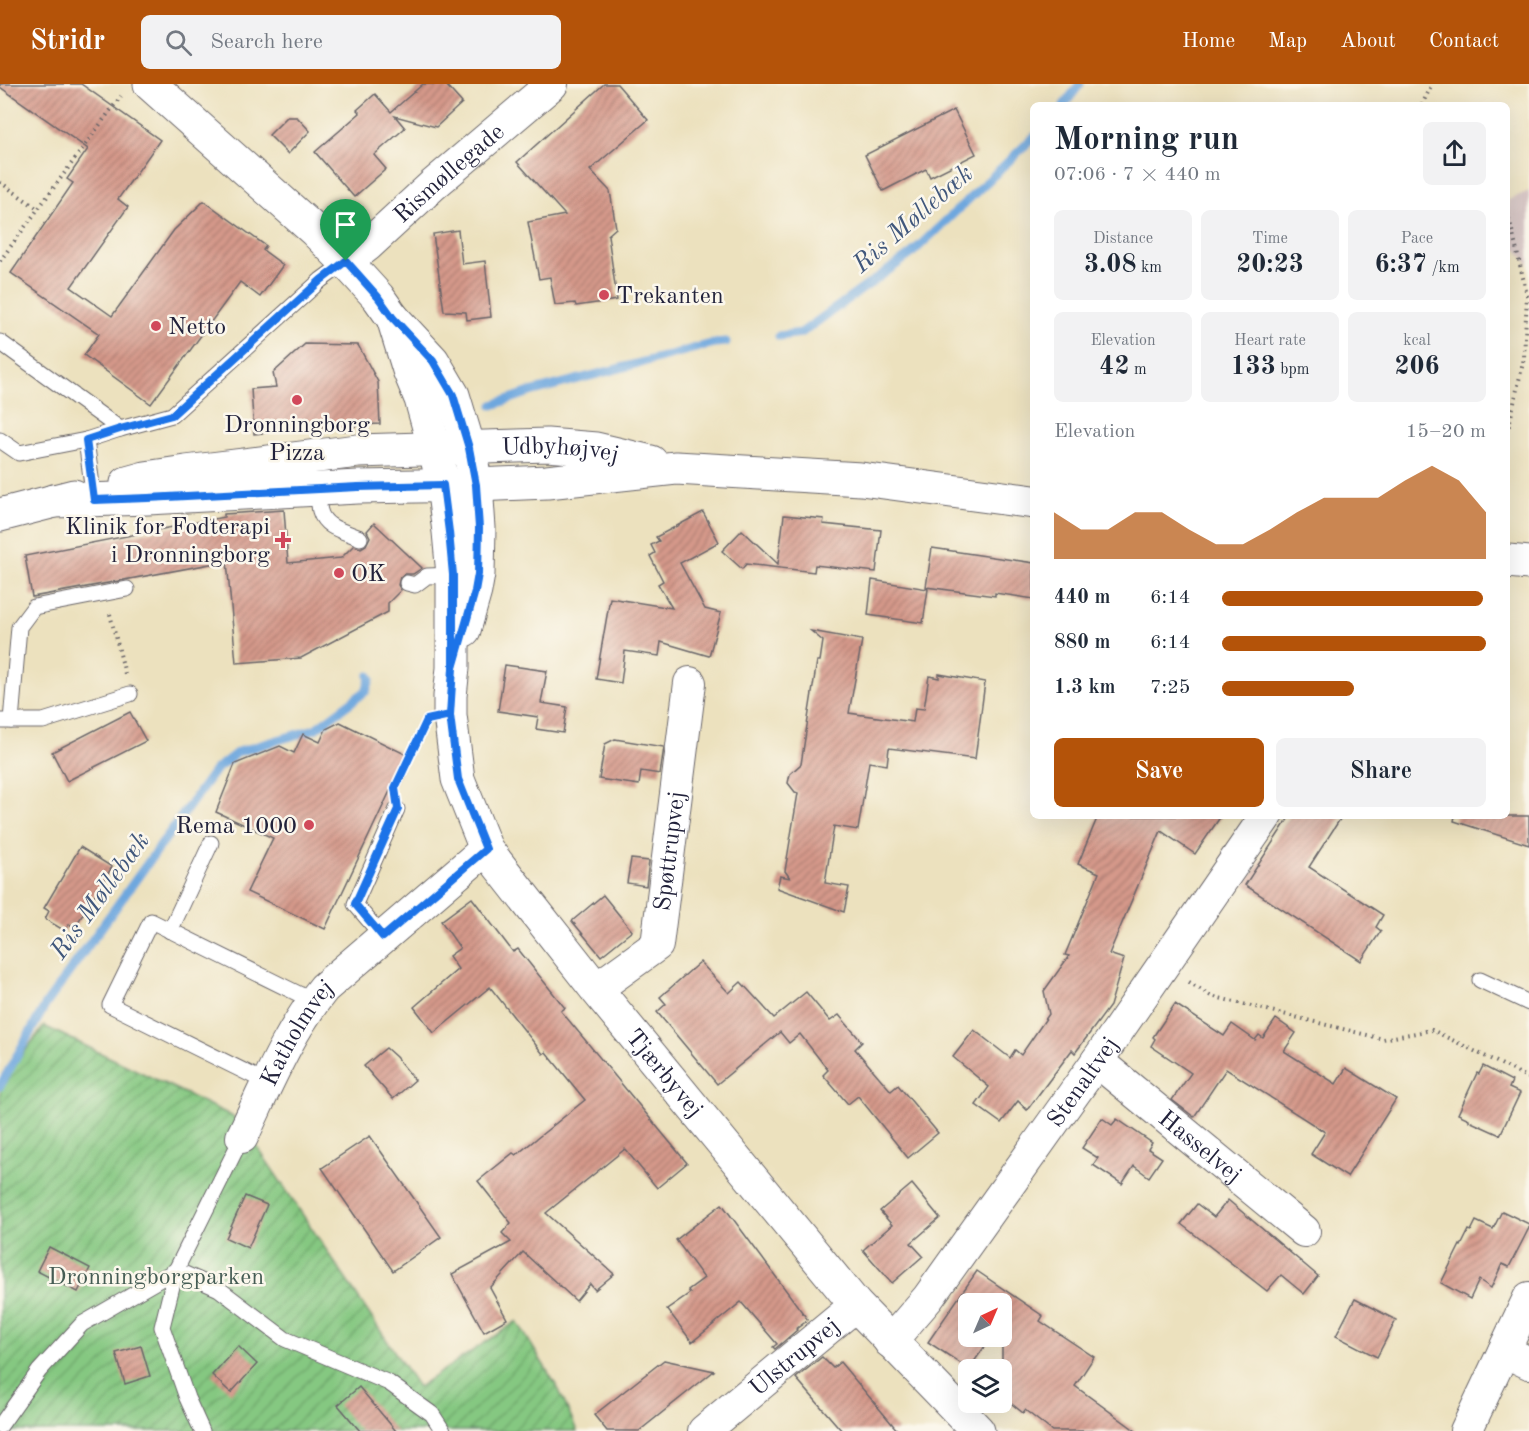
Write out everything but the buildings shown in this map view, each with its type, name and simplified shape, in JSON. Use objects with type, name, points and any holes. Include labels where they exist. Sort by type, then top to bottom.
[{"type":"street","name":"Rismøllegade","points":[[346,261],[368,245],[433,185],[552,84]]},
{"type":"street","points":[[137,88],[315,231],[346,261],[393,318]]},
{"type":"street","name":"Tjærbyvej","points":[[393,318],[433,361],[453,395],[469,448],[476,485],[479,528],[465,575],[453,668],[450,715],[458,779],[486,849],[596,989],[856,1305],[978,1431]]},
{"type":"street","name":"Tjærbyvej","points":[[393,318],[409,370],[421,399],[443,485],[449,532],[465,575]]},
{"type":"street","name":"Udbyhøjvej","points":[[94,496],[155,477],[358,451],[547,445],[596,449],[676,468]]},
{"type":"street","name":"Udbyhøjvej","points":[[0,515],[53,501],[94,496],[148,498],[358,487],[547,482],[676,468],[861,479],[1030,501]]},
{"type":"street","points":[[1510,561],[1529,563]]},
{"type":"street","name":"Spøttrupvej","points":[[596,989],[657,945],[690,683]]},
{"type":"street","name":"Stenaltvej","points":[[891,1342],[928,1298],[1264,819]]},
{"type":"street","name":"Katholmvej","points":[[242,1137],[292,1034],[324,988],[486,849]]},
{"type":"street","name":"Hasselvej","points":[[1097,1060],[1304,1231]]},
{"type":"street","points":[[1466,1431],[1516,1357],[1529,1298]]},
{"type":"street","name":"Ulstrupvej","points":[[704,1431],[856,1305]]},
{"type":"lane","points":[[0,440],[19,453],[86,440],[172,415],[321,280],[346,261]]},
{"type":"lane","points":[[0,342],[120,429]]},
{"type":"lane","points":[[86,440],[94,496]]},
{"type":"lane","points":[[315,456],[320,510],[325,521],[336,529],[360,538]]},
{"type":"lane","points":[[407,583],[415,585],[427,576],[465,575]]},
{"type":"lane","points":[[127,589],[34,607],[19,627],[6,721],[43,720],[130,693]]},
{"type":"lane","points":[[383,937],[355,904],[398,809]]},
{"type":"lane","points":[[170,931],[211,843]]},
{"type":"lane","points":[[268,1083],[110,1005],[151,921],[313,1001]]},
{"type":"lane","points":[[1480,980],[1529,1003]]},
{"type":"lane","name":"Katholmvej","points":[[202,1431],[187,1398],[162,1328],[176,1269],[242,1137]]},
{"type":"lane","points":[[0,1426],[39,1371],[82,1324],[176,1269],[219,1289],[285,1339],[389,1383],[432,1414],[443,1431]]},
{"type":"path","points":[[1423,102],[1432,84]]},
{"type":"path","points":[[0,261],[38,209],[137,88]]},
{"type":"path","points":[[0,182],[38,209]]},
{"type":"path","points":[[1510,222],[1527,295],[1524,358],[1510,421]]},
{"type":"path","points":[[105,593],[130,693]]},
{"type":"path","points":[[398,809],[395,788],[427,720],[450,715]]},
{"type":"path","points":[[1163,964],[1210,996],[1383,1039],[1432,1030],[1529,1078]]},
{"type":"shaded area","points":[[1529,191],[1529,265],[1510,241],[1510,199]]},
{"type":"green space","name":"Dronningborgparken","points":[[44,1026],[240,1121],[418,1387],[517,1321],[559,1390],[577,1431],[0,1431],[0,1084]]},
{"type":"waterway","name":"Ris Møllebæk","points":[[1066,102],[1080,84]]},
{"type":"waterway","name":"Ris Møllebæk","points":[[779,336],[801,333],[911,254],[1030,141]]},
{"type":"waterway","name":"Ris Møllebæk","points":[[493,405],[530,392],[726,342]]},
{"type":"waterway","name":"Ris Møllebæk","points":[[0,1086],[46,1004],[215,770],[238,752],[315,729],[366,691],[369,676]]},
{"type":"place","name":"Trekanten","points":[[604,295]]},
{"type":"place","name":"Netto","points":[[156,326]]},
{"type":"place","name":"Dronningborg Pizza","points":[[297,400]]},
{"type":"place","name":"Klinik for Fodterapi i Dronningborg","points":[[283,540]]},
{"type":"place","name":"OK","points":[[339,573]]},
{"type":"place","name":"Rema 1000","points":[[309,825]]},
{"type":"route","points":[[346,261],[321,280],[172,415],[86,440],[94,500],[443,485],[453,575],[453,668],[450,715],[458,779],[486,849],[383,937],[355,904],[398,809],[395,788],[427,720],[450,715],[450,696],[453,668],[478,574],[479,528],[476,485],[469,448],[453,395],[433,361],[393,318],[346,261]]}]
